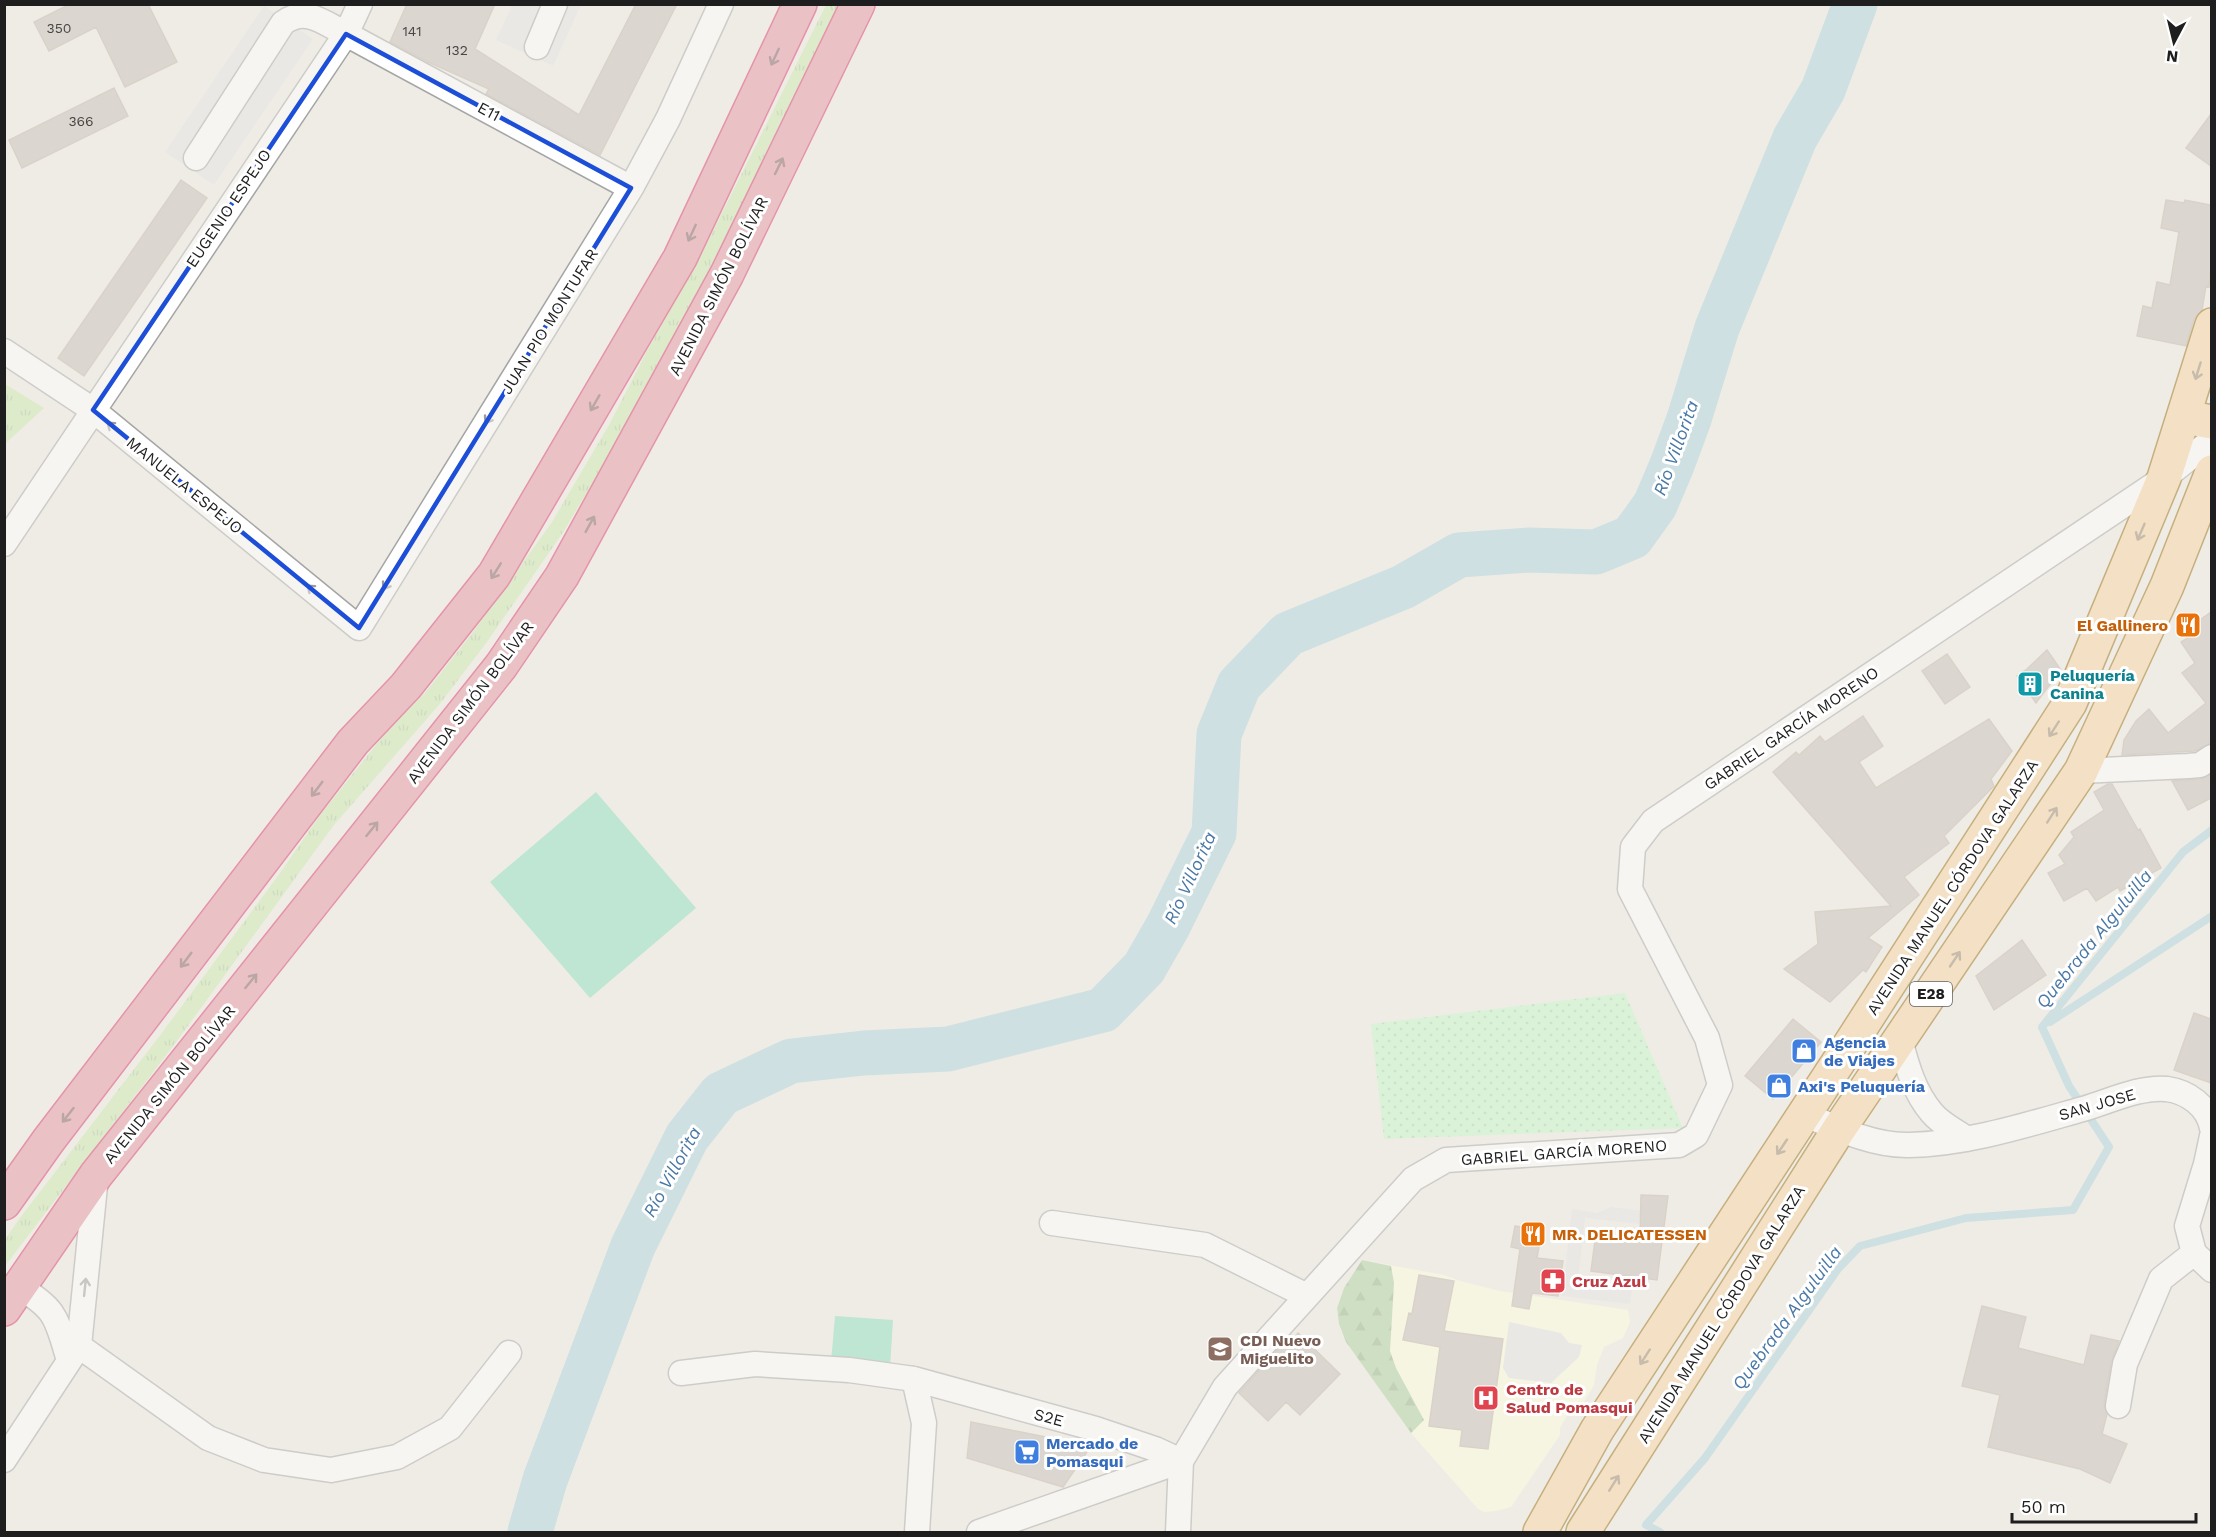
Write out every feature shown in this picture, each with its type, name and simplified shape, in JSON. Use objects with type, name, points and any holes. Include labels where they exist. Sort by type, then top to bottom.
[{"type":"highway","points":[[4,1203],[48,1141],[353,742],[406,686],[494,575],[680,258],[800,4]]},
{"type":"highway","name":"AVENIDA SIMÓN BOLÍVAR","points":[[12,1298],[96,1175],[494,676],[562,576],[727,274],[858,4]]},
{"type":"main road","name":"AVENIDA MANUEL CÓRDOVA GALARZA","points":[[1540,1533],[1597,1430],[2070,703],[2164,478],[2198,420],[2211,325]]},
{"type":"main road","name":"AVENIDA MANUEL CÓRDOVA GALARZA","points":[[1583,1533],[1839,1129],[2081,771],[2167,586],[2211,472]]},
{"type":"main road","points":[[1736,1217],[1770,1237]]},
{"type":"main road","points":[[1676,1308],[1710,1331]]},
{"type":"street","name":"EUGENIO ESPEJO","points":[[4,544],[346,34],[360,4]]},
{"type":"street","points":[[537,47],[555,4]]},
{"type":"street","name":"JUAN PIO MONTUFAR","points":[[359,628],[631,188],[668,119],[721,4]]},
{"type":"street","name":"E11","points":[[196,158],[283,22],[296,15],[311,16],[631,188]]},
{"type":"street","name":"MANUELA ESPEJO","points":[[4,351],[93,410],[359,628]]},
{"type":"street","name":"GABRIEL GARCÍA MORENO","points":[[1181,1461],[1225,1387],[1413,1179],[1446,1160],[1679,1145],[1696,1135],[1720,1085],[1707,1038],[1630,889],[1633,847],[1653,820],[2164,478],[2211,440]]},
{"type":"street","points":[[2081,771],[2200,765],[2211,757]]},
{"type":"street","points":[[1900,1040],[1919,1096],[1934,1115],[1967,1139]]},
{"type":"street","name":"SAN JOSE","points":[[1804,1114],[1873,1140],[1906,1146],[1967,1139],[2084,1108],[2126,1094],[2165,1089],[2185,1094],[2202,1106],[2210,1117],[2211,1128]]},
{"type":"street","points":[[2211,1136],[2206,1164],[2187,1226],[2194,1253],[2211,1270]]},
{"type":"street","points":[[4,1171],[48,1141]]},
{"type":"street","points":[[4,1460],[74,1353],[96,1175]]},
{"type":"street","points":[[1052,1223],[1205,1245],[1307,1296]]},
{"type":"street","points":[[2118,1406],[2125,1364],[2161,1279],[2194,1253]]},
{"type":"street","points":[[12,1298],[42,1300],[54,1314],[74,1353],[208,1438],[264,1460],[331,1470],[397,1457],[450,1428],[509,1353]]},
{"type":"street","name":"S2E","points":[[681,1374],[755,1364],[849,1370],[914,1379],[1096,1429],[1155,1449],[1181,1461]]},
{"type":"street","points":[[914,1379],[924,1424],[917,1533]]},
{"type":"street","points":[[980,1533],[1181,1461],[1178,1533]]},
{"type":"highlighted area","points":[[346,34],[631,188],[359,628],[93,410]]},
{"type":"shaded area","points":[[512,5],[581,5],[553,66],[496,40]]},
{"type":"shaded area","points":[[264,6],[313,39],[214,185],[165,152]]},
{"type":"shaded area","points":[[1611,1207],[1641,1211],[1639,1224],[1585,1218],[1578,1281],[1632,1288],[1630,1304],[1562,1296],[1572,1209],[1597,1213]]},
{"type":"shaded area","name":"Centro de Salud Pomasqui","points":[[1362,1260],[1444,1275],[1500,1291],[1628,1310],[1630,1322],[1623,1338],[1604,1347],[1597,1365],[1594,1385],[1578,1412],[1568,1414],[1560,1428],[1560,1435],[1511,1507],[1484,1512],[1478,1509],[1411,1433],[1346,1342],[1339,1324],[1337,1308],[1344,1288]]},
{"type":"shaded area","points":[[1509,1322],[1561,1333],[1569,1343],[1582,1345],[1579,1357],[1551,1383],[1509,1378],[1503,1368]]},
{"type":"green space","points":[[826,5],[841,5],[717,257],[623,432],[564,531],[487,642],[439,705],[334,825],[174,1045],[5,1266],[5,1240],[19,1219],[161,1034],[320,815],[395,721],[425,693],[473,632],[552,522],[610,423],[703,251]]},
{"type":"green space","points":[[5,384],[44,408],[5,444]]},
{"type":"green space","points":[[596,792],[696,908],[590,998],[490,882]]},
{"type":"green space","points":[[1625,993],[1683,1128],[1384,1139],[1371,1024]]},
{"type":"green space","points":[[1362,1260],[1391,1266],[1394,1283],[1390,1351],[1396,1368],[1424,1420],[1411,1433],[1346,1342],[1339,1324],[1337,1308],[1344,1288]]},
{"type":"green space","points":[[835,1316],[893,1320],[890,1367],[831,1362]]},
{"type":"building","points":[[70,4],[148,4],[177,62],[125,87],[96,27],[49,51],[34,22]]},
{"type":"building","points":[[407,4],[495,4],[475,49],[579,115],[636,4],[677,4],[600,155],[486,94],[489,89],[390,42]]},
{"type":"building","points":[[114,88],[128,116],[22,168],[9,140]]},
{"type":"building","points":[[2211,114],[2211,166],[2186,148]]},
{"type":"building","points":[[181,180],[207,198],[84,376],[58,358]]},
{"type":"building","points":[[2166,200],[2184,203],[2185,200],[2211,205],[2209,287],[2206,286],[2202,310],[2194,319],[2186,346],[2137,336],[2143,306],[2152,308],[2157,282],[2170,285],[2179,232],[2161,228]]},
{"type":"building","points":[[2211,612],[2211,743],[2195,751],[2122,755],[2124,740],[2136,721],[2149,709],[2168,733],[2206,703],[2182,673],[2195,663],[2181,642],[2194,634],[2189,628]]},
{"type":"building","points":[[2047,650],[2061,670],[2036,703],[2017,676]]},
{"type":"building","points":[[1947,654],[1970,687],[1945,704],[1922,671]]},
{"type":"building","points":[[1863,716],[1883,746],[1859,762],[1876,788],[1989,719],[2012,751],[1991,779],[1994,786],[1944,836],[1949,843],[1904,877],[1919,895],[1868,938],[1882,947],[1866,972],[1863,970],[1830,1002],[1784,969],[1818,944],[1815,912],[1891,906],[1773,772],[1796,752],[1799,755],[1820,736],[1825,742]]},
{"type":"building","points":[[2211,774],[2211,798],[2188,810],[2172,781],[2201,779]]},
{"type":"building","points":[[2112,784],[2161,868],[2120,891],[2118,887],[2096,901],[2087,888],[2064,901],[2048,873],[2065,864],[2059,855],[2074,837],[2071,832],[2104,810],[2094,792]]},
{"type":"building","points":[[2022,940],[2046,975],[1994,1010],[1976,976]]},
{"type":"building","points":[[2194,1013],[2211,1019],[2211,1083],[2174,1070]]},
{"type":"building","points":[[1793,1019],[1821,1042],[1773,1099],[1745,1076]]},
{"type":"building","points":[[1641,1195],[1668,1196],[1657,1280],[1591,1271],[1596,1233],[1640,1238]]},
{"type":"building","points":[[1515,1226],[1542,1230],[1537,1258],[1563,1261],[1558,1296],[1532,1293],[1529,1309],[1512,1306],[1520,1249],[1511,1247]]},
{"type":"building","points":[[1419,1275],[1454,1281],[1444,1331],[1503,1339],[1488,1449],[1460,1446],[1462,1430],[1429,1426],[1440,1347],[1403,1340],[1409,1313],[1412,1314]]},
{"type":"building","points":[[1982,1306],[2026,1317],[2018,1348],[2084,1365],[2091,1335],[2119,1341],[2111,1362],[2104,1404],[2107,1414],[2102,1434],[2127,1444],[2110,1483],[2080,1469],[1988,1447],[2000,1395],[1962,1386]]},
{"type":"building","points":[[1298,1333],[1340,1374],[1300,1415],[1286,1402],[1268,1421],[1239,1393],[1291,1335],[1294,1338]]},
{"type":"building","name":"Mercado de Pomasqui","points":[[971,1422],[1091,1446],[1063,1487],[967,1458]]},
{"type":"waterway","name":"Río Villorita","points":[[530,1532],[545,1480],[633,1246],[687,1137],[721,1094],[791,1061],[864,1053],[948,1049],[1103,1010],[1144,968],[1168,926],[1214,833],[1219,734],[1239,685],[1288,634],[1403,587],[1459,555],[1529,550],[1596,552],[1632,537],[1655,505],[1672,465],[1717,328],[1795,138],[1823,90],[1855,4]]},
{"type":"waterway","name":"Quebrada Alguluilla","points":[[1660,1532],[1646,1525],[1705,1458],[1838,1269],[1860,1246],[1966,1218],[2073,1210],[2109,1147],[2069,1086],[2042,1027],[2183,852],[2212,830]]},
{"type":"waterway","points":[[2050,1022],[2212,916]]},
{"type":"place","name":"El Gallinero","points":[[2188,625]]},
{"type":"place","name":"Peluquería Canina","points":[[2030,684]]},
{"type":"place","name":"Agencia de Viajes","points":[[1804,1051]]},
{"type":"place","name":"Axi's Peluquería","points":[[1779,1086]]},
{"type":"place","name":"MR. DELICATESSEN","points":[[1533,1234]]},
{"type":"place","name":"Cruz Azul","points":[[1553,1281]]},
{"type":"place","name":"CDI Nuevo Miguelito","points":[[1220,1349]]},
{"type":"place","name":"Centro de Salud Pomasqui","points":[[1486,1398]]},
{"type":"place","name":"Mercado de Pomasqui","points":[[1027,1452]]}]
